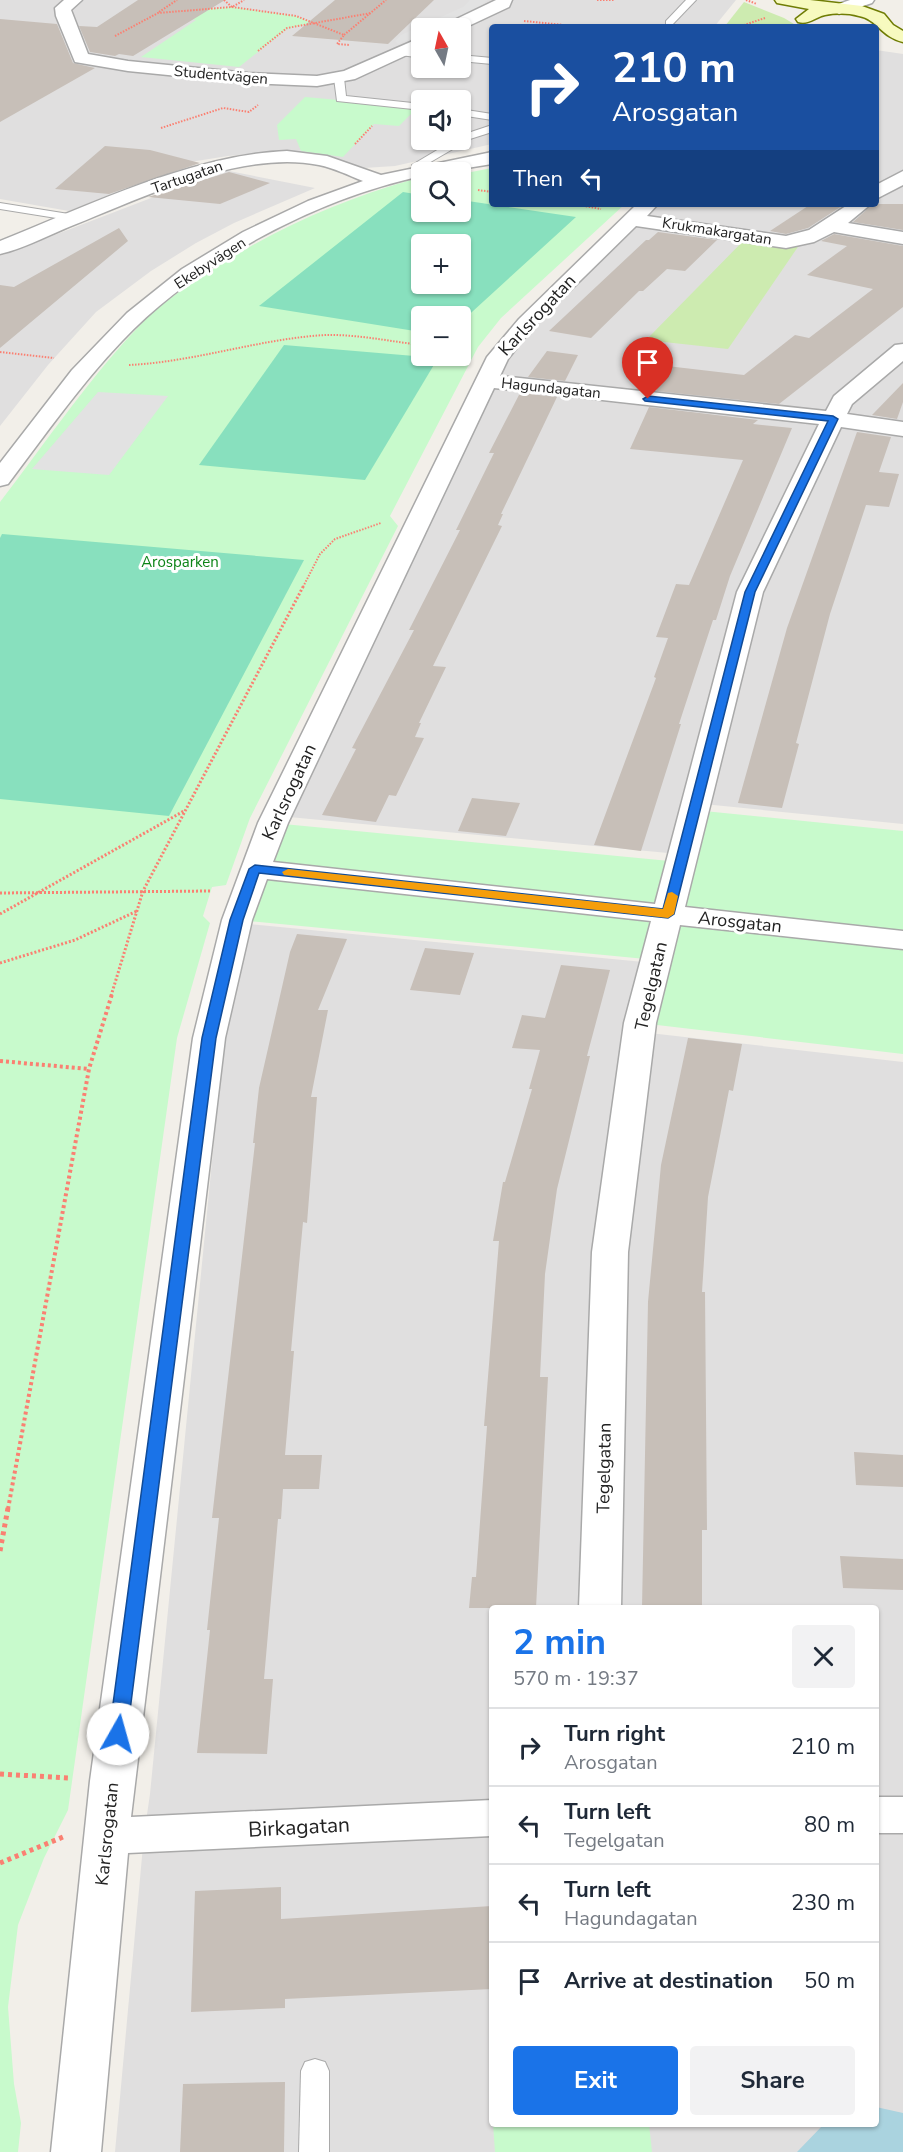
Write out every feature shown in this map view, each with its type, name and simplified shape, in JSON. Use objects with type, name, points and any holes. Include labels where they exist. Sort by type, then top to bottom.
[{"type":"street","name":"Studentvägen","points":[[74,0],[63,8],[64,16],[78,54],[87,60],[288,81],[317,81],[339,78],[411,47]]},
{"type":"street","points":[[471,20],[503,4],[504,0]]},
{"type":"street","points":[[776,0],[797,12],[808,24],[819,11],[837,9],[866,0]]},
{"type":"street","points":[[783,0],[837,9],[877,21],[903,39]]},
{"type":"street","name":"Tartugatan","points":[[0,248],[223,163],[282,157],[333,162],[381,181]]},
{"type":"street","name":"Ekebyvägen","points":[[0,479],[86,369],[134,317],[172,286],[249,238],[313,207],[381,181],[489,159]]},
{"type":"street","points":[[879,191],[903,177]]},
{"type":"street","points":[[831,226],[857,207]]},
{"type":"street","name":"Krukmakargatan","points":[[640,212],[786,242],[802,241],[831,226]]},
{"type":"street","name":"Karlsrogatan","points":[[76,2152],[112,1781],[209,1038],[237,920],[273,823],[498,357],[526,323],[640,212]]},
{"type":"street","points":[[831,226],[903,238]]},
{"type":"street","name":"Tegelgatan","points":[[600,1605],[610,1252],[640,1023],[750,592],[842,401],[903,350]]},
{"type":"street","name":"Hagundagatan","points":[[486,381],[833,419],[903,429]]},
{"type":"street","name":"Arosgatan","points":[[251,881],[668,914],[903,940]]},
{"type":"street","points":[[879,1815],[903,1815]]},
{"type":"street","name":"Birkagatan","points":[[107,1827],[489,1818]]},
{"type":"lane","points":[[669,23],[691,0]]},
{"type":"lane","points":[[398,52],[411,54]]},
{"type":"lane","points":[[471,59],[489,61]]},
{"type":"lane","points":[[339,78],[341,99],[411,106]]},
{"type":"lane","points":[[471,114],[489,117]]},
{"type":"lane","points":[[423,162],[466,137],[489,129]]},
{"type":"lane","points":[[0,206],[75,218]]},
{"type":"lane","points":[[314,2152],[315,2071]]},
{"type":"path","points":[[106,40],[159,13],[177,0]]},
{"type":"path","points":[[224,0],[232,7]]},
{"type":"path","points":[[232,7],[244,0]]},
{"type":"path","points":[[386,0],[344,35],[337,44],[398,52]]},
{"type":"path","points":[[597,0],[612,0]]},
{"type":"path","points":[[159,13],[232,7],[296,16],[344,35]]},
{"type":"path","points":[[255,54],[287,28],[371,13]]},
{"type":"path","points":[[523,21],[548,24]]},
{"type":"path","points":[[333,162],[341,160],[374,123],[399,126],[411,115]]},
{"type":"path","points":[[119,364],[199,358],[312,336],[363,336],[411,343]]},
{"type":"path","points":[[0,352],[64,359]]},
{"type":"path","points":[[0,1551],[89,1069],[143,891],[320,554],[335,538],[380,523],[418,520]]},
{"type":"path","points":[[0,914],[185,811]]},
{"type":"path","points":[[0,893],[143,891],[251,881]]},
{"type":"path","points":[[0,963],[75,940],[137,910]]},
{"type":"path","points":[[0,1061],[89,1069]]},
{"type":"path","points":[[0,1774],[112,1781]]},
{"type":"path","points":[[0,1863],[107,1827]]},
{"type":"shaded area","points":[[0,0],[736,0],[716,24],[489,24],[489,145],[471,149],[471,90],[411,90],[411,150],[466,150],[395,166],[364,168],[313,154],[259,153],[190,162],[69,211],[0,199]]},
{"type":"shaded area","points":[[470,0],[488,0],[478,9],[457,18],[439,18],[463,7]]},
{"type":"shaded area","points":[[411,30],[411,38],[398,44],[395,41]]},
{"type":"shaded area","points":[[879,50],[903,54],[903,824],[683,802],[668,853],[289,817],[507,358],[535,324],[656,207],[879,207]]},
{"type":"shaded area","points":[[224,170],[315,188],[234,223],[196,243],[151,271],[96,312],[48,365],[0,426],[0,256]]},
{"type":"shaded area","points":[[98,392],[168,396],[109,475],[32,469]]},
{"type":"shaded area","points":[[248,924],[654,963],[623,1030],[903,1062],[903,2152],[115,2152],[144,1835],[150,1794],[224,1039]]},
{"type":"green space","points":[[744,2],[794,24],[727,24]]},
{"type":"green space","points":[[232,7],[296,16],[313,23],[287,29],[239,67],[141,57],[196,20],[157,15],[158,13]]},
{"type":"green space","points":[[305,97],[411,106],[411,114],[399,126],[374,124],[343,157],[301,151],[296,139],[279,140],[277,125]]},
{"type":"green space","name":"Arosparken","points":[[489,169],[489,207],[622,207],[501,318],[478,347],[471,360],[471,306],[411,306],[411,366],[468,366],[390,516],[398,526],[250,818],[226,885],[212,887],[203,916],[210,923],[177,1038],[68,1810],[44,1858],[18,1925],[8,2007],[14,2084],[21,2123],[18,2152],[0,2152],[0,502],[106,363],[159,307],[207,273],[257,243],[307,218],[411,180],[411,222],[471,222],[471,172]]},
{"type":"green space","points":[[403,192],[411,193],[411,222],[471,222],[471,201],[489,204],[489,207],[508,207],[576,217],[471,313],[471,306],[411,306],[411,330],[259,306]]},
{"type":"green space","points":[[749,235],[802,241],[728,349],[646,340]]},
{"type":"green space","points":[[284,345],[411,356],[411,366],[433,366],[365,480],[199,465]]},
{"type":"green space","points":[[2,534],[304,560],[169,816],[0,799],[0,538]]},
{"type":"green space","points":[[694,810],[903,831],[903,1054],[640,1023],[656,960],[237,920],[273,823],[680,862]]},
{"type":"green space","points":[[493,2127],[649,2127],[652,2152],[495,2152]]},
{"type":"water","points":[[879,2108],[903,2113],[903,2152],[797,2152],[821,2127],[879,2127]]},
{"type":"building","points":[[138,0],[225,0],[133,56],[90,52],[79,26],[97,27]]},
{"type":"building","points":[[335,0],[434,0],[415,18],[411,18],[411,22],[388,44],[292,36]]},
{"type":"building","points":[[0,19],[57,24],[73,63],[95,68],[0,122]]},
{"type":"building","points":[[105,146],[150,150],[200,163],[109,194],[55,189]]},
{"type":"building","points":[[229,172],[270,183],[220,204],[148,197]]},
{"type":"building","points":[[879,204],[903,204],[903,230],[853,222],[870,207],[879,207]]},
{"type":"building","points":[[806,207],[840,207],[808,228],[786,234],[770,231]]},
{"type":"building","points":[[119,228],[128,241],[0,348],[0,285],[14,287]]},
{"type":"building","points":[[658,232],[717,240],[685,271],[667,269],[643,291],[639,291],[591,338],[549,331],[646,240]]},
{"type":"building","points":[[834,234],[903,246],[903,307],[779,404],[656,391],[667,366],[744,375],[795,335],[809,338],[873,289],[807,275],[847,246],[821,241]]},
{"type":"building","points":[[547,351],[578,355],[565,381],[528,377]]},
{"type":"building","points":[[903,383],[903,402],[897,419],[872,415]]},
{"type":"building","points":[[520,393],[557,397],[501,514],[503,514],[498,525],[502,526],[433,666],[446,667],[419,723],[421,723],[415,737],[424,738],[396,796],[389,795],[376,822],[322,815],[356,749],[352,748],[414,630],[409,630],[460,530],[456,530],[494,453],[489,453]]},
{"type":"building","points":[[649,407],[758,420],[753,424],[792,428],[730,576],[716,620],[713,620],[641,851],[594,845],[656,678],[654,677],[668,638],[656,637],[676,584],[689,585],[743,460],[630,449]]},
{"type":"building","points":[[857,432],[891,437],[879,472],[899,474],[889,507],[866,505],[830,614],[796,743],[799,744],[782,808],[738,803],[787,628]]},
{"type":"building","points":[[472,798],[520,803],[506,836],[458,831]]},
{"type":"building","points":[[297,934],[347,939],[318,1010],[328,1010],[311,1097],[317,1097],[307,1223],[303,1222],[291,1351],[294,1351],[285,1455],[322,1455],[319,1489],[283,1489],[281,1519],[278,1519],[264,1679],[273,1679],[267,1754],[197,1753],[219,1518],[212,1518],[255,1143],[253,1143],[259,1088],[290,952]]},
{"type":"building","points":[[425,948],[474,953],[460,995],[410,990]]},
{"type":"building","points":[[561,965],[610,970],[587,1056],[590,1056],[557,1189],[545,1274],[540,1377],[548,1377],[536,1605],[489,1605],[489,1608],[469,1608],[472,1577],[476,1577],[487,1426],[484,1426],[499,1241],[493,1241],[503,1182],[505,1182],[532,1089],[529,1089],[540,1050],[512,1048],[522,1015],[545,1018]]},
{"type":"building","points":[[688,1038],[742,1044],[733,1091],[729,1090],[708,1197],[702,1292],[705,1292],[707,1530],[702,1530],[702,1605],[642,1605],[648,1302],[661,1165]]},
{"type":"building","points":[[854,1452],[903,1455],[903,1487],[856,1485]]},
{"type":"building","points":[[840,1556],[903,1559],[903,1590],[843,1588]]},
{"type":"building","points":[[281,1887],[281,1919],[489,1906],[489,1989],[285,1999],[285,2008],[191,2012],[195,1891]]},
{"type":"building","points":[[285,2082],[284,2152],[180,2152],[183,2084]]},
{"type":"slow traffic","points":[[288,872],[668,914],[672,896]]},
{"type":"route","points":[[118,1734],[209,1038],[237,920],[255,869],[668,914],[750,592],[833,419],[648,399]]}]
